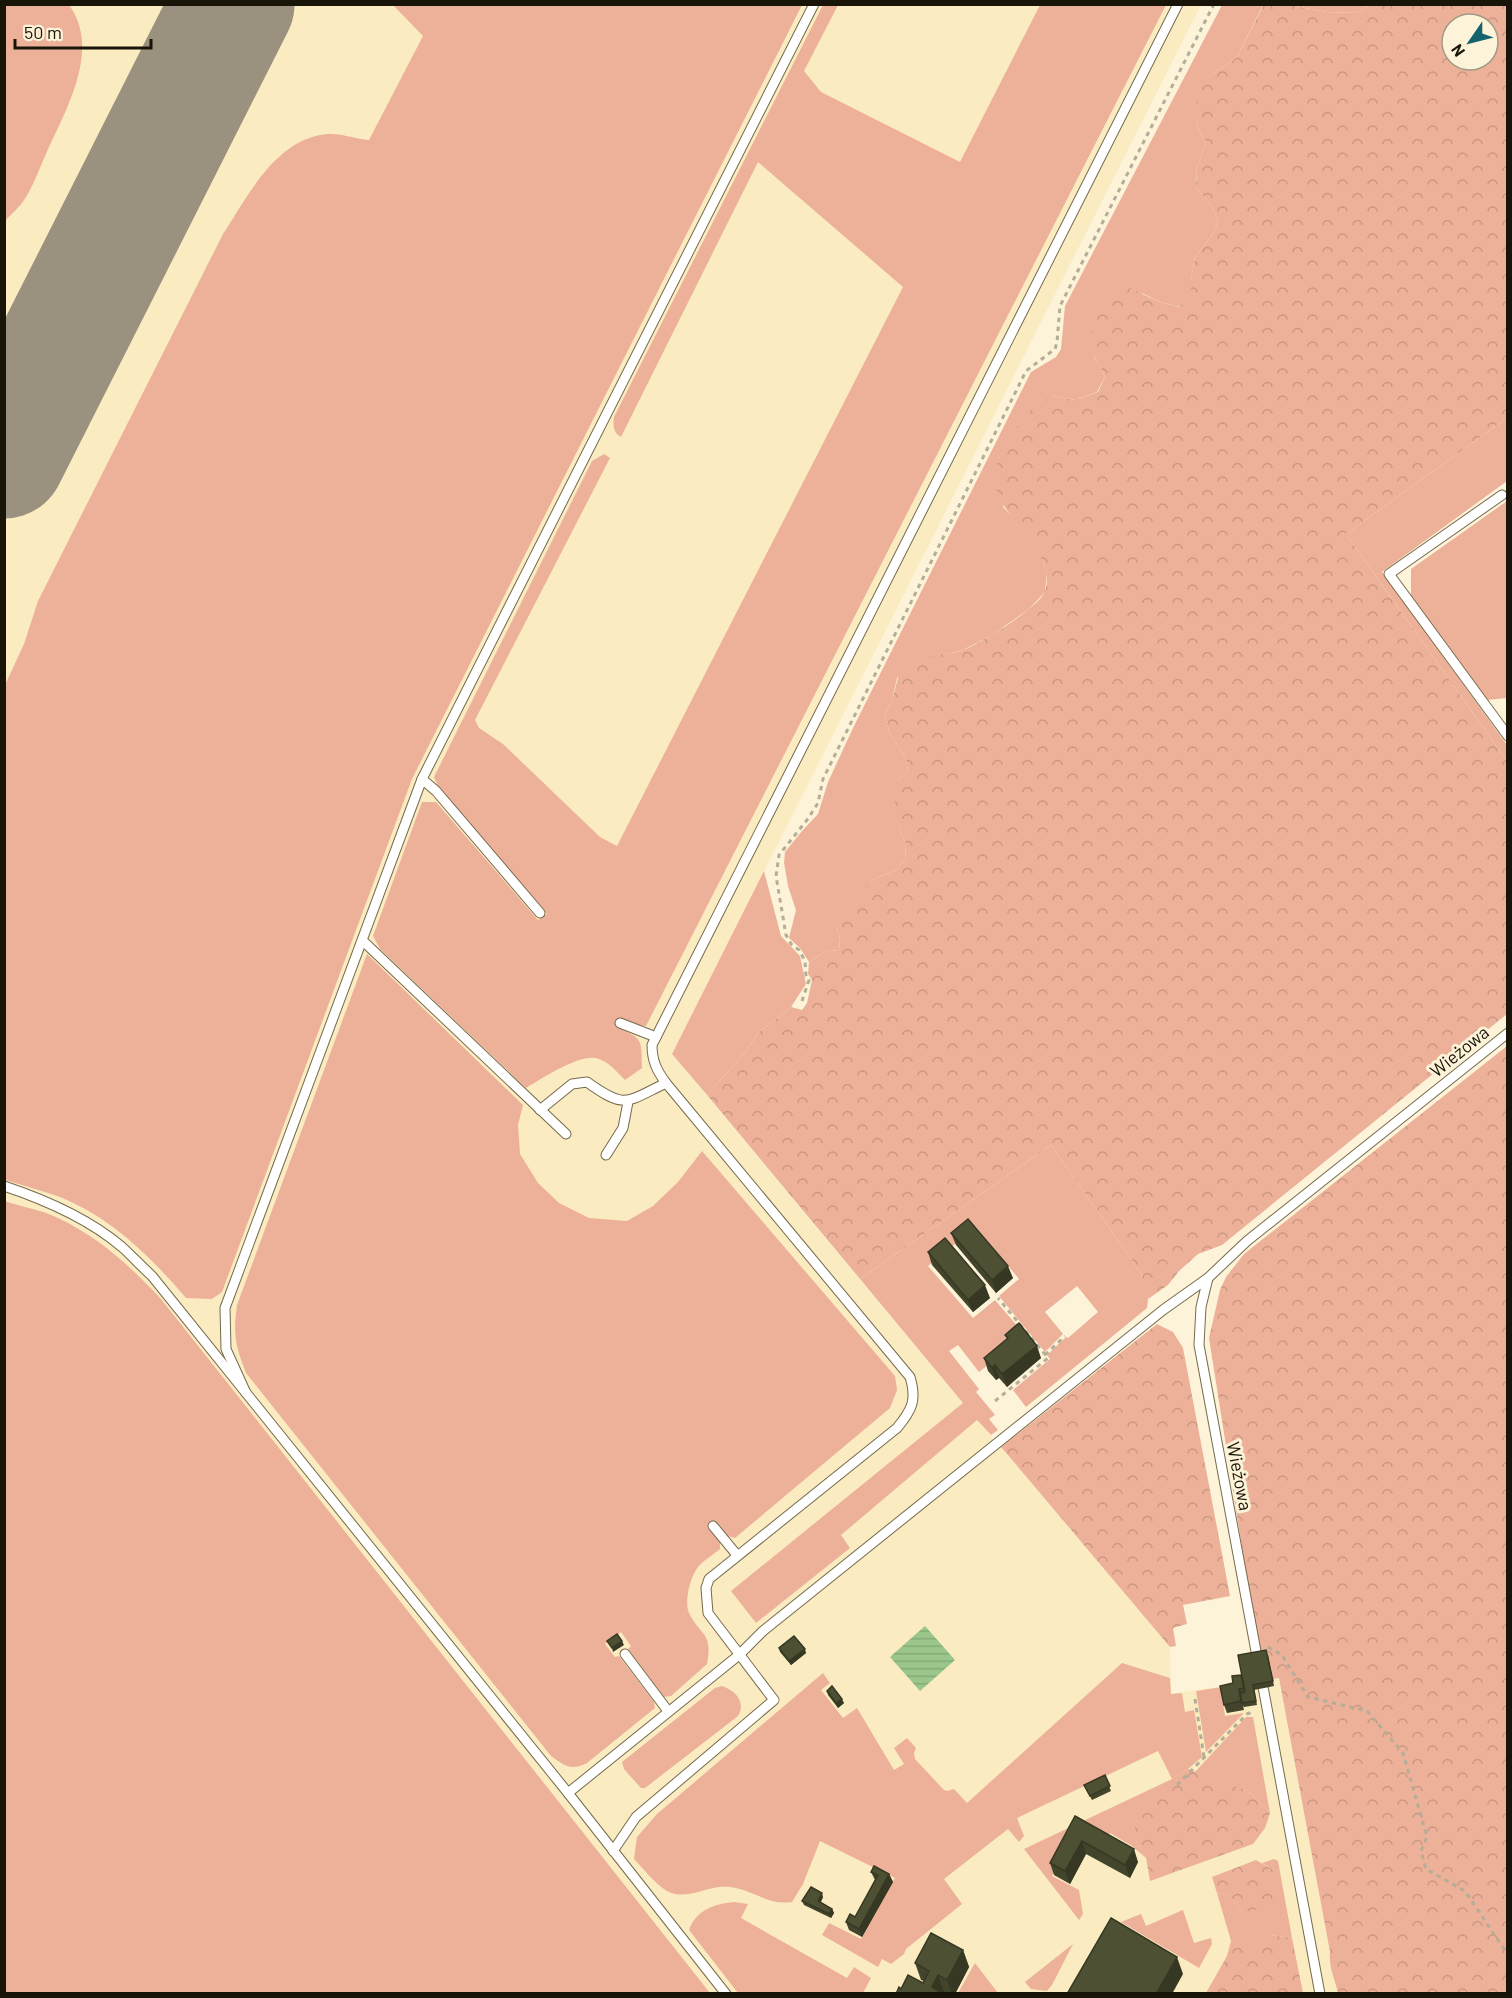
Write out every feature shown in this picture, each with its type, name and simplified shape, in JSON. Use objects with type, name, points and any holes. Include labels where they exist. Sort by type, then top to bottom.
[{"type":"lane","points":[[246,1393],[226,1349],[225,1308],[422,779],[814,4]]},
{"type":"lane","points":[[613,1851],[636,1817],[774,1700],[708,1613],[706,1588],[709,1579],[897,1428],[908,1415],[914,1392],[910,1377],[666,1083],[657,1071],[652,1058],[652,1045],[1178,4]]},
{"type":"lane","points":[[1503,495],[1389,574],[1508,736]]},
{"type":"lane","points":[[422,779],[435,791],[540,913]]},
{"type":"lane","points":[[363,941],[566,1134]]},
{"type":"lane","points":[[620,1023],[656,1037]]},
{"type":"lane","name":"Wieżowa","points":[[568,1793],[739,1655],[763,1631],[1163,1310],[1208,1278],[1256,1234],[1508,1033]]},
{"type":"lane","points":[[540,1110],[572,1084],[587,1082],[608,1097],[628,1102],[666,1083]]},
{"type":"lane","points":[[606,1155],[623,1128],[628,1102]]},
{"type":"lane","points":[[4,1186],[51,1204],[100,1231],[121,1246],[152,1276],[568,1793],[726,1994]]},
{"type":"lane","name":"Wieżowa","points":[[1208,1278],[1201,1307],[1199,1345],[1320,1994]]},
{"type":"lane","points":[[713,1526],[737,1556]]},
{"type":"lane","points":[[625,1654],[668,1711]]},
{"type":"path","points":[[802,1001],[809,985],[805,961],[799,950],[790,944],[786,935],[776,876],[779,855],[818,802],[823,779],[1026,371],[1055,349],[1058,342],[1060,306],[1214,4]]},
{"type":"path","points":[[995,1401],[1048,1358],[998,1298]]},
{"type":"path","points":[[1045,1355],[1065,1336]]},
{"type":"path","points":[[1254,1640],[1282,1655],[1308,1697],[1366,1711],[1403,1753],[1427,1837],[1421,1851],[1426,1869],[1465,1891],[1508,1955]]},
{"type":"path","points":[[1195,1699],[1204,1758]]},
{"type":"path","points":[[1178,1785],[1247,1714],[1256,1711]]},
{"type":"shaded area","points":[[5,5],[1201,5],[672,1054],[945,1382],[1170,1647],[1171,1694],[1244,1683],[1246,1691],[1274,1686],[1273,1679],[1279,1678],[1330,1952],[1329,1963],[1334,1973],[1338,1993],[5,1994]]},
{"type":"shaded area","points":[[925,1626],[955,1660],[920,1691],[890,1657]]},
{"type":"green space","points":[[5,4],[69,5],[78,23],[82,41],[77,80],[62,119],[27,195],[5,221]]},
{"type":"green space","points":[[1264,4],[1290,5],[1327,12],[1357,13],[1370,5],[1507,5],[1507,418],[1346,534],[1507,761],[1507,1014],[1222,1245],[1198,1254],[1179,1271],[1168,1285],[1148,1299],[1135,1282],[1143,1276],[1051,1145],[860,1279],[707,1095],[744,1054],[759,1032],[791,1007],[802,1010],[807,1003],[812,980],[808,974],[809,962],[826,951],[839,950],[840,939],[837,927],[841,915],[872,880],[896,870],[905,859],[906,844],[899,829],[893,790],[897,780],[908,772],[906,758],[890,734],[884,714],[893,697],[900,673],[907,666],[919,660],[960,651],[980,642],[1020,616],[1041,598],[1045,591],[1047,578],[1044,564],[1035,547],[997,493],[995,478],[998,461],[1008,441],[1027,414],[1053,396],[1075,400],[1098,392],[1105,377],[1094,355],[1092,335],[1103,307],[1117,292],[1125,286],[1160,302],[1179,307],[1191,297],[1195,257],[1213,234],[1218,221],[1211,205],[1196,188],[1197,167],[1206,143],[1196,123],[1197,97],[1208,77],[1237,57]]},
{"type":"green space","points":[[393,5],[802,5],[412,779],[222,1292],[212,1299],[186,1298],[128,1239],[94,1214],[57,1196],[5,1180],[5,685],[24,644],[38,601],[223,234],[253,187],[279,157],[293,146],[310,138],[338,134],[369,140],[423,36]]},
{"type":"green space","points":[[823,5],[838,5],[804,71],[821,92],[960,162],[1040,5],[1166,5],[646,1026],[619,1018],[616,1027],[632,1034],[641,1045],[642,1068],[625,1080],[599,1059],[582,1059],[526,1088],[380,949],[373,936],[422,802],[436,802],[538,920],[547,914],[440,791],[434,777],[592,461],[604,454],[610,458],[475,720],[479,728],[503,744],[600,837],[617,846],[903,287],[758,162],[621,437],[615,431],[614,417]]},
{"type":"green space","points":[[1222,5],[1263,5],[1237,57],[1208,77],[1196,123],[1206,143],[1197,167],[1196,188],[1211,205],[1218,221],[1213,234],[1195,257],[1191,297],[1180,307],[1160,302],[1142,293],[1094,356],[1105,377],[1097,392],[1075,400],[1053,396],[1003,507],[1019,523],[1038,549],[1047,572],[1045,592],[1029,609],[992,635],[963,650],[926,659],[897,678],[892,701],[884,714],[890,734],[906,758],[908,772],[897,780],[899,829],[906,844],[905,859],[896,870],[872,880],[837,927],[840,939],[839,950],[826,951],[809,962],[800,948],[789,938],[796,910],[788,886],[784,863],[785,852],[818,814],[828,782],[853,728],[1031,372],[1056,357],[1061,349],[1065,306]]},
{"type":"green space","points":[[1290,5],[1370,5],[1357,13],[1327,12]]},
{"type":"green space","points":[[1507,418],[1507,481],[1382,572],[1507,745],[1507,761],[1346,534]]},
{"type":"green space","points":[[1507,501],[1507,698],[1487,700],[1411,596],[1411,569]]},
{"type":"green space","points":[[764,871],[781,936],[800,956],[806,984],[791,1007],[759,1032],[744,1054],[707,1095],[672,1054]]},
{"type":"green space","points":[[367,954],[523,1105],[518,1125],[520,1154],[538,1183],[559,1203],[589,1218],[627,1221],[653,1206],[678,1182],[702,1151],[895,1376],[897,1390],[890,1408],[735,1538],[727,1536],[715,1521],[707,1527],[720,1543],[720,1549],[695,1571],[687,1603],[693,1621],[707,1640],[707,1664],[671,1696],[664,1697],[628,1649],[631,1646],[621,1632],[605,1644],[615,1657],[619,1656],[654,1702],[655,1708],[587,1763],[577,1767],[564,1765],[551,1756],[246,1373],[239,1355],[235,1332],[237,1305]]},
{"type":"green space","points":[[1507,1046],[1507,1993],[1338,1993],[1331,1967],[1279,1678],[1273,1679],[1268,1654],[1262,1655],[1249,1592],[1209,1338],[1220,1290],[1226,1277],[1244,1254]]},
{"type":"green space","points":[[1051,1145],[1143,1276],[1136,1282],[1148,1299],[1147,1308],[1026,1407],[1013,1390],[1050,1359],[1047,1355],[1066,1337],[1068,1338],[1098,1312],[1077,1286],[1045,1312],[1063,1334],[1045,1352],[999,1296],[1019,1279],[976,1227],[928,1266],[973,1318],[995,1300],[1020,1329],[1008,1349],[979,1372],[958,1345],[949,1351],[979,1389],[976,1392],[995,1415],[989,1419],[998,1430],[991,1435],[977,1420],[841,1535],[850,1548],[756,1623],[731,1591],[963,1403],[860,1279]]},
{"type":"green space","points":[[5,1201],[52,1215],[87,1234],[126,1264],[161,1299],[710,1993],[5,1993]]},
{"type":"green space","points":[[1157,1324],[1173,1332],[1183,1348],[1230,1596],[1183,1605],[1187,1624],[1173,1628],[1176,1646],[1170,1647],[1001,1447]]},
{"type":"green space","points":[[1122,1663],[1170,1678],[1171,1694],[1182,1693],[1185,1712],[1194,1710],[1202,1757],[1172,1779],[1158,1751],[1017,1818],[1024,1836],[1019,1842],[1008,1829],[944,1879],[962,1904],[891,1964],[882,1959],[878,1967],[822,1935],[829,1923],[861,1939],[895,1878],[820,1841],[803,1884],[792,1902],[783,1903],[730,1887],[713,1888],[690,1894],[675,1894],[658,1885],[634,1859],[637,1837],[657,1814],[823,1673],[830,1683],[821,1690],[843,1718],[857,1708],[894,1770],[904,1764],[894,1748],[907,1738],[916,1748],[915,1759],[944,1790],[954,1789],[967,1803]]},
{"type":"green space","points":[[1235,1685],[1236,1688],[1221,1691],[1225,1716],[1244,1713],[1206,1752],[1196,1691]]},
{"type":"green space","points":[[722,1686],[732,1691],[738,1698],[741,1706],[738,1716],[645,1788],[641,1788],[624,1769],[622,1762],[715,1688]]},
{"type":"green space","points":[[1246,1717],[1253,1717],[1270,1813],[1248,1791],[1195,1772]]},
{"type":"green space","points":[[1188,1769],[1248,1791],[1270,1813],[1265,1828],[1253,1844],[1150,1881],[1146,1858],[1135,1839],[1135,1811],[1172,1779]]},
{"type":"green space","points":[[1172,1779],[1135,1839],[1146,1858],[1132,1846],[1110,1833],[1105,1840],[1079,1827],[1052,1876],[1079,1890],[1083,1914],[1079,1920],[1024,1849]]},
{"type":"green space","points":[[1274,1859],[1278,1861],[1292,1938],[1270,1935],[1248,1953],[1231,1941],[1217,1893],[1229,1895],[1243,1912],[1275,1871],[1262,1863]]},
{"type":"green space","points":[[1256,1860],[1275,1871],[1276,1888],[1274,1895],[1266,1905],[1243,1912],[1229,1895],[1217,1893],[1212,1877]]},
{"type":"green space","points":[[734,1902],[748,1904],[741,1918],[847,1978],[854,1967],[871,1978],[863,1993],[738,1993],[689,1930],[696,1917],[707,1909]]},
{"type":"green space","points":[[1183,1910],[1194,1943],[1211,1938],[1212,1944],[1199,1968],[1121,1922],[1141,1914],[1146,1926]]},
{"type":"green space","points":[[1270,1935],[1292,1938],[1303,1993],[1206,1993],[1227,1956],[1231,1941],[1248,1952]]},
{"type":"green space","points":[[1073,1944],[1047,1991],[1031,1989],[1025,1982]]},
{"type":"green space","points":[[975,1963],[998,1993],[958,1993]]},
{"type":"building","points":[[968,1219],[1008,1266],[992,1280],[951,1233]]},
{"type":"building","points":[[945,1238],[985,1285],[968,1300],[928,1252]]},
{"type":"building","points":[[1019,1323],[1037,1346],[1002,1374],[995,1365],[992,1368],[984,1358],[1008,1338],[1005,1335]]},
{"type":"building","points":[[617,1634],[622,1641],[612,1648],[607,1641]]},
{"type":"building","points":[[794,1636],[805,1649],[789,1661],[779,1648]]},
{"type":"building","points":[[1266,1650],[1273,1681],[1253,1685],[1256,1701],[1242,1703],[1240,1693],[1245,1692],[1238,1655]]},
{"type":"building","points":[[1241,1675],[1244,1688],[1239,1689],[1241,1701],[1224,1705],[1220,1686],[1233,1683],[1232,1676]]},
{"type":"building","points":[[832,1686],[842,1699],[836,1703],[827,1691]]},
{"type":"building","points":[[1105,1775],[1110,1786],[1090,1796],[1084,1785]]},
{"type":"building","points":[[1075,1816],[1134,1849],[1125,1865],[1082,1841],[1065,1871],[1050,1863]]},
{"type":"building","points":[[874,1866],[889,1874],[859,1929],[846,1922],[850,1914],[855,1917],[878,1875],[871,1872]]},
{"type":"building","points":[[811,1887],[822,1893],[818,1901],[832,1909],[829,1914],[802,1901]]},
{"type":"building","points":[[1111,1918],[1177,1957],[1156,1994],[1067,1994]]},
{"type":"building","points":[[931,1933],[963,1950],[947,1980],[938,1975],[932,1987],[940,1994],[896,1994],[908,1975],[923,1983],[929,1971],[915,1963]]},
{"type":"runway","points":[[4,457],[233,4]]}]
